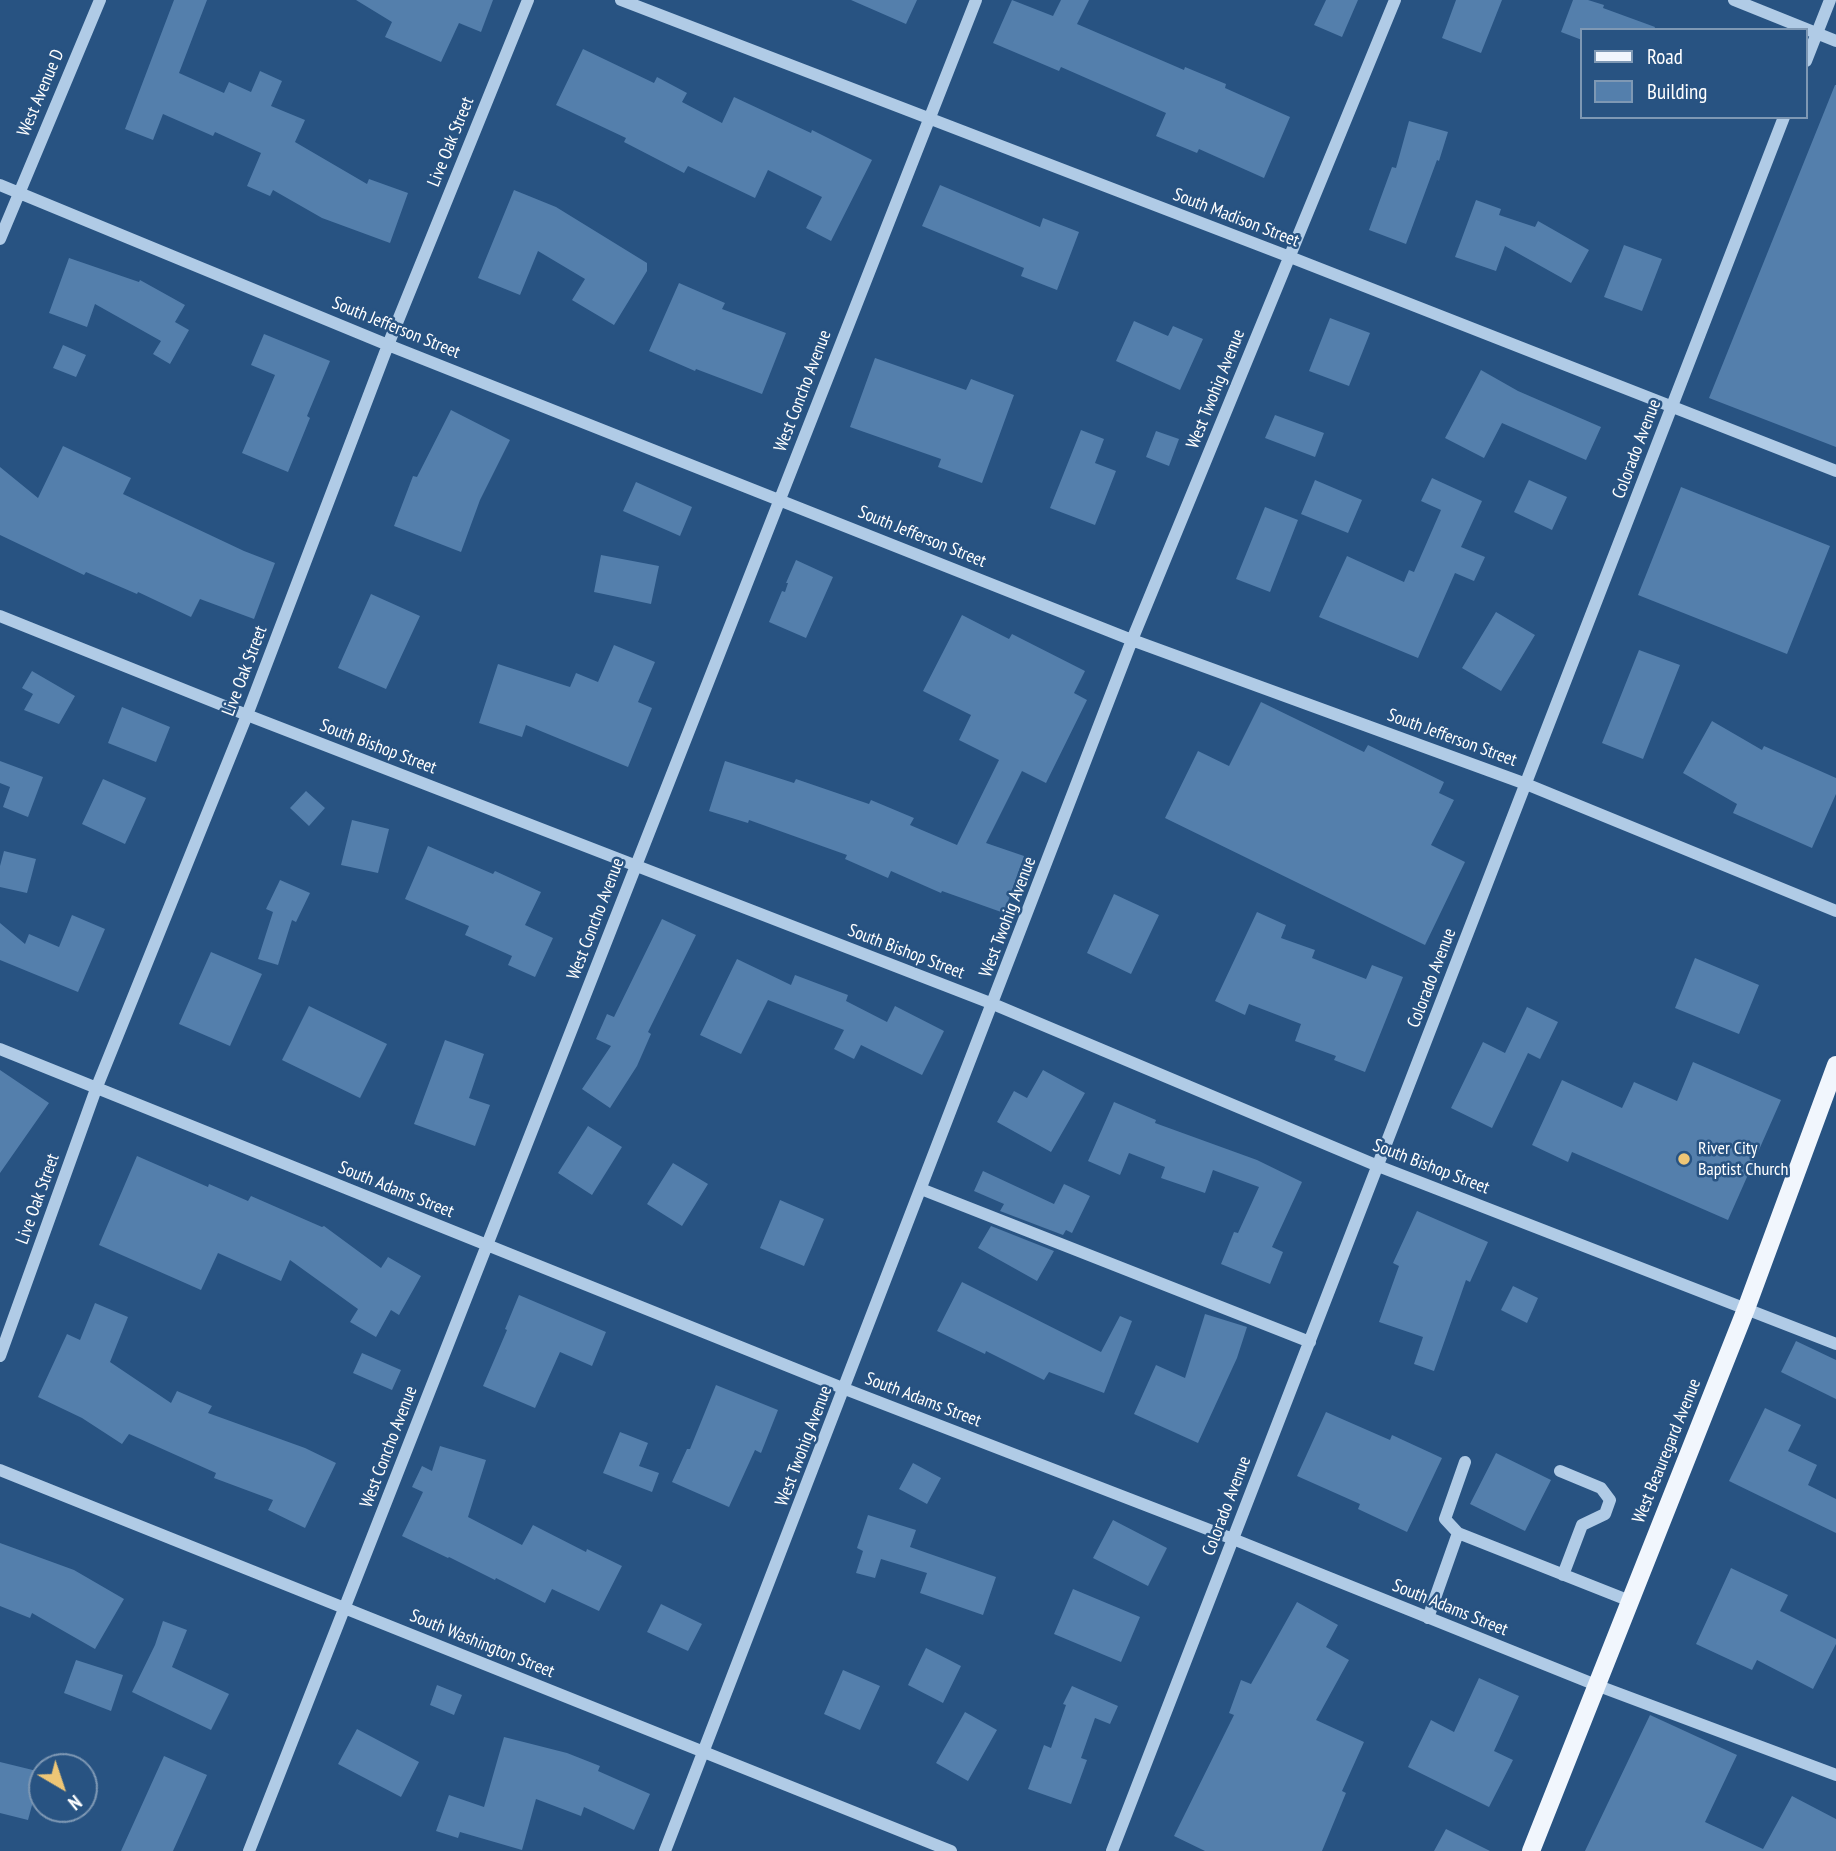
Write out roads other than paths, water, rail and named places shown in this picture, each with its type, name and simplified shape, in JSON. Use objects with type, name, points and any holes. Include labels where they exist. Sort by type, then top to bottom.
[{"type":"main road","name":"West Beauregard Avenue","points":[[1531,1851],[1746,1309],[1836,1065]]},
{"type":"street","name":"West Avenue D","points":[[0,239],[100,0]]},
{"type":"street","name":"Live Oak Street","points":[[0,1356],[96,1089],[247,715],[388,345],[528,0]]},
{"type":"street","name":"South Madison Street","points":[[621,0],[1290,257],[1836,471]]},
{"type":"street","name":"West Concho Avenue","points":[[249,1851],[976,0]]},
{"type":"street","name":"West Twohig Avenue","points":[[665,1851],[1132,640],[1395,0]]},
{"type":"street","points":[[1734,0],[1804,28]]},
{"type":"street","points":[[1808,56],[1830,0]]},
{"type":"street","points":[[1808,29],[1836,41]]},
{"type":"street","name":"Colorado Avenue","points":[[1112,1851],[1783,119]]},
{"type":"street","name":"South Jefferson Street","points":[[0,185],[388,345],[1132,640],[1526,784],[1836,911]]},
{"type":"street","name":"South Bishop Street","points":[[0,616],[247,715],[993,1004],[1378,1166],[1836,1344]]},
{"type":"street","name":"South Adams Street","points":[[0,1049],[845,1388],[1597,1685],[1836,1775]]},
{"type":"street","points":[[922,1189],[1310,1342]]},
{"type":"street","points":[[1465,1462],[1446,1519],[1458,1533],[1630,1601]]},
{"type":"street","name":"South Washington Street","points":[[0,1470],[951,1851]]},
{"type":"street","points":[[1560,1471],[1601,1488],[1610,1500],[1605,1514],[1582,1525],[1563,1575]]},
{"type":"street","points":[[1429,1618],[1458,1533]]},
{"type":"place","name":"River City Baptist Church","points":[[1684,1159]]}]
